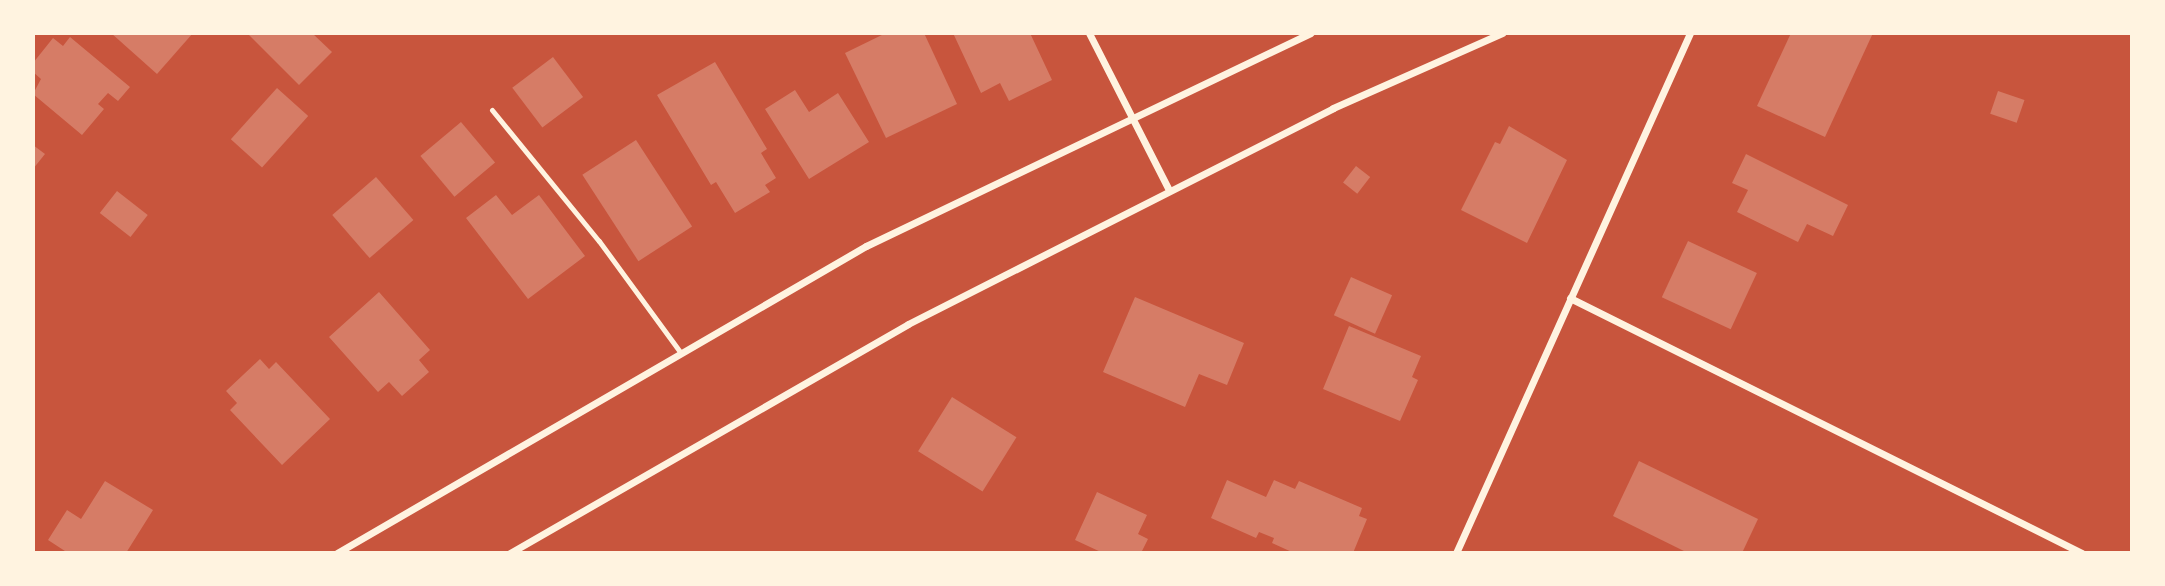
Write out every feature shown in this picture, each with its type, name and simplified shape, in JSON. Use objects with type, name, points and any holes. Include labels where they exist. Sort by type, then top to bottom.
[{"type":"street","points":[[1089,33],[1169,190]]},
{"type":"street","points":[[337,553],[866,246],[1311,33]]},
{"type":"street","points":[[510,553],[908,324],[1333,108],[1502,33]]},
{"type":"street","points":[[1456,553],[1684,52],[1690,33]]},
{"type":"street","points":[[1570,298],[2081,553]]},
{"type":"lane","points":[[492,110],[599,241],[681,353]]},
{"type":"building","points":[[111,33],[193,33],[157,74]]},
{"type":"building","points":[[247,33],[312,33],[332,52],[299,85]]},
{"type":"building","points":[[886,33],[924,33],[957,104],[886,138],[845,53]]},
{"type":"building","points":[[953,33],[1030,33],[1052,80],[1009,101],[1000,83],[981,93]]},
{"type":"building","points":[[1791,33],[1873,33],[1825,137],[1757,106]]},
{"type":"building","points":[[70,37],[130,87],[118,101],[108,93],[98,104],[104,109],[82,135],[33,94],[41,79],[33,72],[33,63],[53,38],[63,46]]},
{"type":"building","points":[[553,57],[583,97],[542,128],[512,88]]},
{"type":"building","points":[[715,62],[767,149],[761,153],[776,178],[765,185],[770,192],[735,213],[716,182],[711,185],[657,95]]},
{"type":"building","points":[[277,88],[308,116],[262,167],[231,139]]},
{"type":"building","points":[[795,90],[809,112],[838,93],[869,142],[809,179],[765,109]]},
{"type":"building","points":[[1998,91],[2024,100],[2017,123],[1990,114]]},
{"type":"building","points":[[461,122],[495,163],[454,197],[420,156]]},
{"type":"building","points":[[1509,126],[1567,160],[1527,243],[1461,210],[1495,142],[1500,144]]},
{"type":"building","points":[[636,140],[692,226],[638,261],[582,175]]},
{"type":"building","points":[[33,145],[45,154],[33,169]]},
{"type":"building","points":[[1746,154],[1848,205],[1833,236],[1807,224],[1798,242],[1737,212],[1748,190],[1732,183]]},
{"type":"building","points":[[1356,166],[1370,177],[1357,194],[1343,183]]},
{"type":"building","points":[[376,177],[413,220],[370,258],[332,215]]},
{"type":"building","points":[[117,191],[148,215],[130,237],[100,213]]},
{"type":"building","points":[[496,195],[512,215],[539,195],[585,256],[528,299],[466,218]]},
{"type":"building","points":[[1688,241],[1757,273],[1731,329],[1662,297]]},
{"type":"building","points":[[1351,277],[1392,295],[1375,334],[1334,315]]},
{"type":"building","points":[[379,292],[430,350],[419,360],[429,372],[402,396],[389,382],[378,392],[329,337]]},
{"type":"building","points":[[1135,297],[1244,343],[1227,385],[1199,374],[1185,407],[1103,372]]},
{"type":"building","points":[[1349,326],[1421,356],[1412,377],[1418,380],[1400,421],[1323,389]]},
{"type":"building","points":[[260,359],[269,369],[276,362],[330,419],[282,465],[230,410],[237,403],[226,391]]},
{"type":"building","points":[[952,397],[1016,437],[983,492],[918,451]]},
{"type":"building","points":[[1639,461],[1758,519],[1742,553],[1688,553],[1613,516]]},
{"type":"building","points":[[1227,480],[1266,497],[1274,480],[1295,489],[1299,481],[1362,508],[1359,516],[1367,519],[1353,553],[1294,553],[1272,543],[1274,538],[1259,532],[1256,538],[1211,518]]},
{"type":"building","points":[[105,481],[153,510],[126,553],[68,553],[48,540],[67,510],[81,519]]},
{"type":"building","points":[[1097,492],[1147,515],[1138,534],[1148,539],[1141,553],[1103,553],[1075,540]]}]
